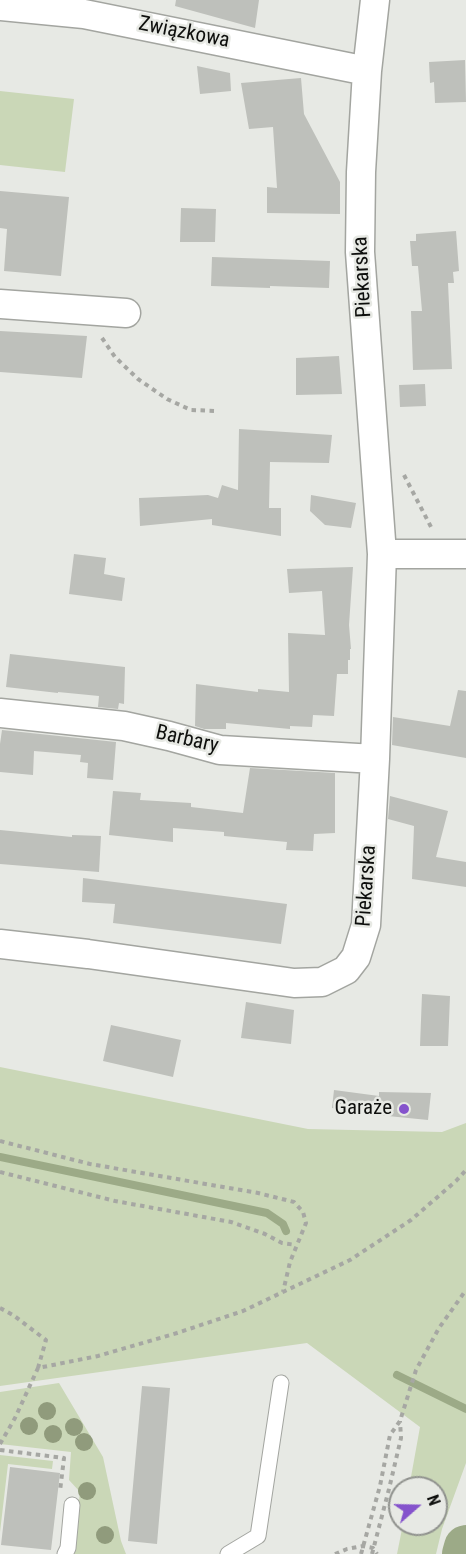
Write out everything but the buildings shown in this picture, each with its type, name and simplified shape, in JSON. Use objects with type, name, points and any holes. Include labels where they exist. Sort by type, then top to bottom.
[{"type":"street","name":"Piekarska","points":[[0,944],[294,983],[322,982],[346,970],[356,957],[366,925],[375,759],[382,554],[360,252],[361,172],[367,71],[375,0]]},
{"type":"street","name":"Związkowa","points":[[0,6],[84,14],[367,71]]},
{"type":"street","points":[[0,304],[126,313]]},
{"type":"street","points":[[382,554],[466,554]]},
{"type":"street","name":"Barbary","points":[[0,713],[124,726],[220,750],[375,759]]},
{"type":"lane","points":[[228,1554],[258,1536],[281,1383]]},
{"type":"lane","points":[[65,1554],[68,1548],[66,1502]]},
{"type":"path","points":[[96,311],[100,335],[115,357],[138,379],[168,399],[191,410],[217,411]]},
{"type":"path","points":[[402,472],[433,532]]},
{"type":"path","points":[[0,1141],[90,1164],[258,1193],[294,1202],[303,1212],[306,1223],[290,1262],[283,1292]]},
{"type":"path","points":[[38,1368],[98,1356],[243,1311],[350,1260],[411,1220],[466,1170]]},
{"type":"path","points":[[0,1172],[115,1201],[231,1222],[265,1234],[282,1243],[296,1245]]},
{"type":"path","points":[[372,1554],[401,1438],[400,1421],[409,1389],[416,1370],[438,1328],[466,1290]]},
{"type":"path","points":[[0,1308],[46,1340],[38,1368],[15,1418],[0,1443]]},
{"type":"path","points":[[361,1554],[380,1486],[390,1435],[400,1421]]},
{"type":"path","points":[[0,1450],[64,1458],[66,1502]]},
{"type":"path","points":[[335,1554],[363,1546],[374,1548]]},
{"type":"path","points":[[374,1548],[377,1554]]},
{"type":"green space","points":[[0,91],[74,99],[65,172],[0,165]]},
{"type":"green space","points":[[0,1067],[308,1129],[442,1132],[466,1123],[466,1463],[448,1512],[448,1476],[411,1476],[420,1427],[307,1343],[0,1386]]},
{"type":"green space","points":[[59,1383],[103,1457],[121,1541],[126,1554],[73,1554],[80,1492],[69,1480],[71,1452],[0,1444],[0,1392]]},
{"type":"green space","points":[[0,1455],[53,1461],[52,1469],[8,1464],[0,1532]]},
{"type":"green space","points":[[401,1536],[440,1536],[436,1554],[397,1554]]},
{"type":"waterway","points":[[0,1157],[267,1213],[283,1224],[286,1231]]},
{"type":"waterway","points":[[397,1375],[466,1409]]},
{"type":"waterway","points":[[464,1554],[466,1547]]},
{"type":"place","name":"Garaże","points":[[404,1109]]}]
